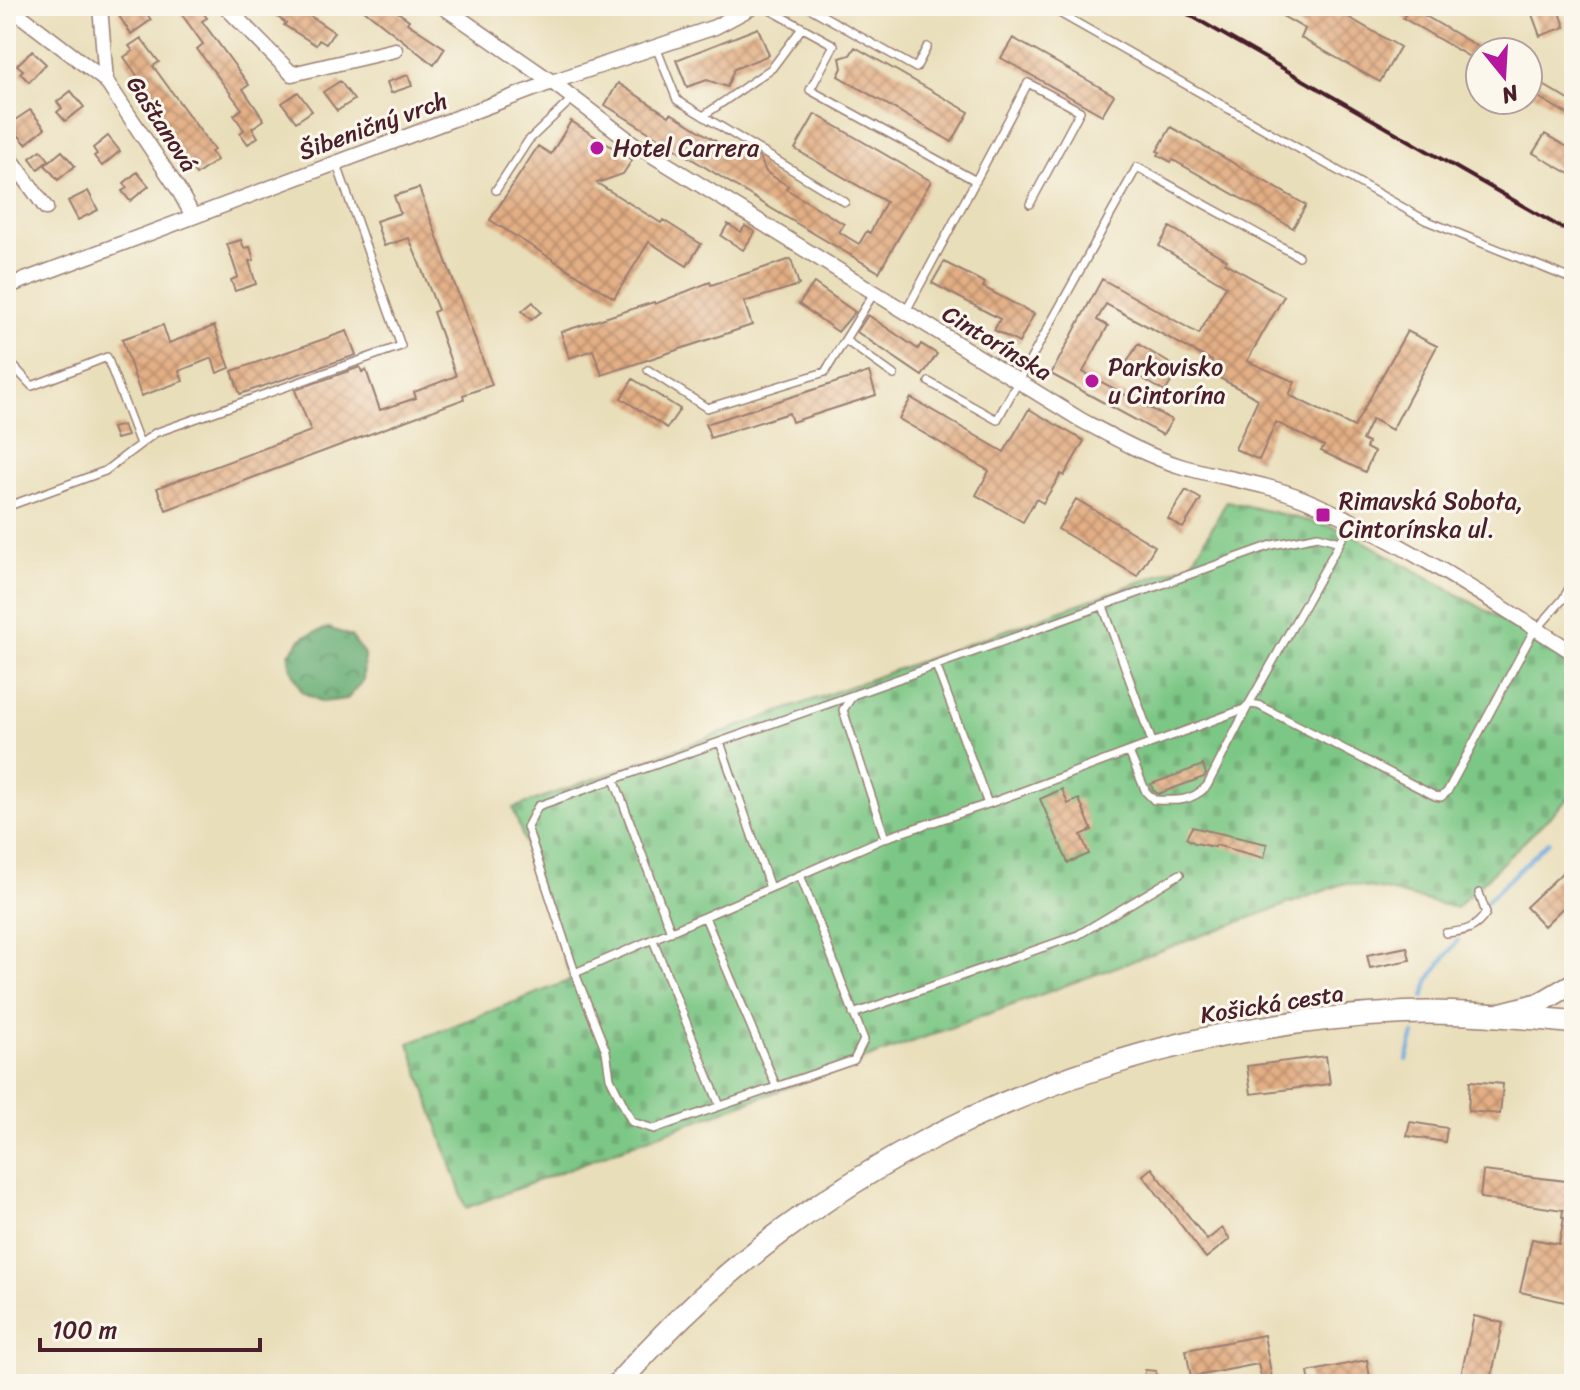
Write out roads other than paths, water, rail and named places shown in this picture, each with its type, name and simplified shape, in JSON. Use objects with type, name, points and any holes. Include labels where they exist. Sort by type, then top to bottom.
[{"type":"main road","name":"Košická cesta","points":[[618,1384],[707,1292],[778,1233],[820,1203],[904,1151],[989,1110],[1065,1079],[1127,1058],[1226,1035],[1315,1021],[1405,1013],[1495,1015],[1574,1022]]},
{"type":"street","name":"Gaštanová","points":[[8,6],[106,81],[193,216]]},
{"type":"street","points":[[100,6],[106,81]]},
{"type":"street","points":[[225,6],[292,74],[395,50]]},
{"type":"street","name":"Cintorínska","points":[[442,6],[552,82],[634,144],[1018,382],[1129,446],[1178,465],[1300,498],[1358,524],[1574,653]]},
{"type":"street","name":"Šibeničný vrch","points":[[6,287],[552,82],[715,27],[754,6]]},
{"type":"street","points":[[6,152],[46,208]]},
{"type":"street","points":[[1495,1015],[1540,1003],[1574,983]]},
{"type":"lane","points":[[763,6],[834,45],[810,90],[976,181]]},
{"type":"lane","points":[[806,6],[916,68],[927,47]]},
{"type":"lane","points":[[1047,6],[1425,220],[1574,280]]},
{"type":"lane","points":[[703,116],[772,68],[802,28]]},
{"type":"lane","points":[[656,47],[677,100],[845,202]]},
{"type":"lane","points":[[905,313],[1028,83],[1080,111],[1030,204]]},
{"type":"lane","points":[[496,190],[528,141],[573,98]]},
{"type":"lane","points":[[6,507],[105,471],[155,433],[401,346],[336,162]]},
{"type":"lane","points":[[929,382],[997,420],[1137,167],[1298,256]]},
{"type":"lane","points":[[648,370],[707,408],[825,372],[874,293]]},
{"type":"lane","points":[[845,340],[894,375]]},
{"type":"lane","points":[[6,358],[32,386],[107,357],[140,444]]},
{"type":"lane","points":[[1129,752],[1146,792],[1154,800],[1182,801],[1197,796],[1207,786],[1340,542],[1346,532],[1358,524]]},
{"type":"lane","points":[[800,875],[864,1040],[854,1060],[654,1129],[632,1122],[610,1078],[606,1051],[575,973],[527,827],[538,806],[1272,545],[1318,536],[1340,542]]},
{"type":"lane","points":[[575,973],[885,838],[988,804],[1227,716],[1249,704],[1258,705],[1441,797],[1447,792],[1537,630],[1563,599],[1574,580]]},
{"type":"lane","points":[[1103,606],[1152,742]]},
{"type":"lane","points":[[936,665],[988,804]]},
{"type":"lane","points":[[853,695],[843,710],[885,838]]},
{"type":"lane","points":[[720,742],[770,888]]},
{"type":"lane","points":[[614,779],[671,932]]},
{"type":"lane","points":[[853,1014],[1078,935],[1180,874]]},
{"type":"lane","points":[[1446,933],[1471,930],[1479,923],[1486,913],[1479,893]]},
{"type":"lane","points":[[705,917],[776,1086]]},
{"type":"lane","points":[[653,940],[720,1106]]},
{"type":"waterway","points":[[1486,902],[1549,841]]},
{"type":"waterway","points":[[1424,997],[1428,981],[1458,940]]},
{"type":"waterway","points":[[1407,1060],[1414,1034]]},
{"type":"railway","points":[[1174,6],[1574,235]]},
{"type":"place","name":"Hotel Carrera","points":[[597,148]]},
{"type":"place","name":"Parkovisko u Cintorína","points":[[1092,381]]},
{"type":"place","name":"Rimavská Sobota, Cintorínska ul.","points":[[1323,515]]}]
